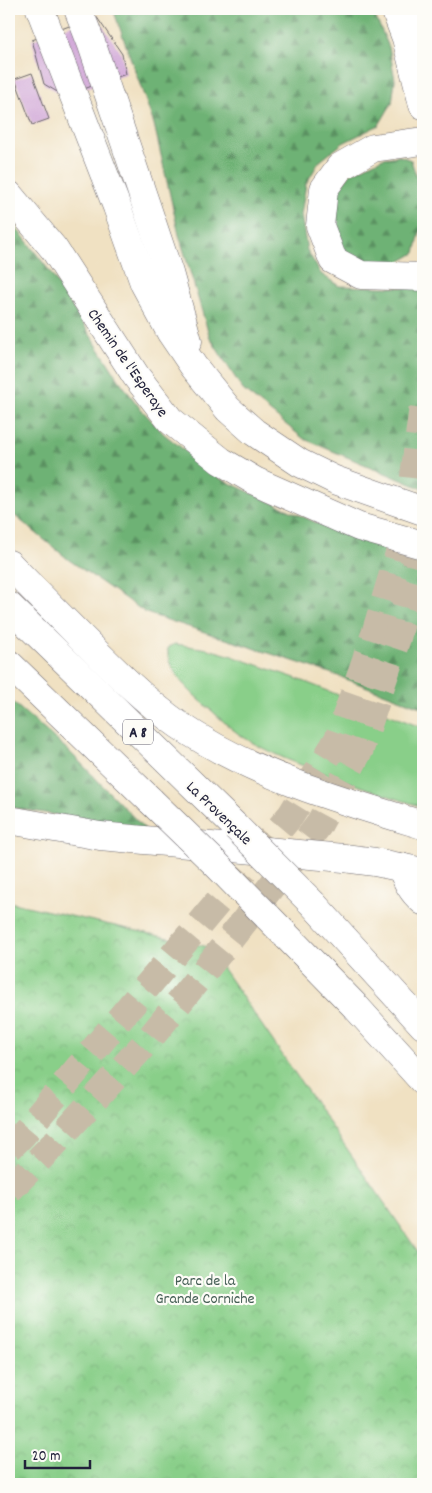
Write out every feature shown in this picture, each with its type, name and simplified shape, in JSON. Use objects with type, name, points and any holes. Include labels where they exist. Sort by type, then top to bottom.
[{"type":"main road","points":[[40,9],[117,207],[144,283],[171,333],[194,367],[228,409],[254,432],[300,462],[335,480],[423,511]]},
{"type":"main road","points":[[78,9],[92,44],[166,264],[194,367]]},
{"type":"main road","points":[[394,9],[406,38],[423,105]]},
{"type":"main road","points":[[420,9],[423,20]]},
{"type":"main road","points":[[423,141],[373,148],[340,167],[324,189],[320,226],[333,260],[361,275],[423,277]]},
{"type":"main road","name":"Chemin de l'Esperaye","points":[[9,195],[54,249],[136,376],[170,420],[221,461],[255,481],[359,527],[423,545]]},
{"type":"main road","points":[[9,564],[111,667],[140,694],[178,724],[207,742],[262,770],[351,804],[423,825]]},
{"type":"main road","name":"La Provençale","points":[[9,606],[313,904],[423,1024]]},
{"type":"main road","name":"A 8","points":[[9,664],[216,864],[423,1080]]},
{"type":"main road","points":[[9,820],[100,836],[375,862],[412,870],[408,885],[423,901]]},
{"type":"green space","points":[[113,9],[372,9],[389,47],[395,80],[392,103],[379,125],[343,143],[319,162],[306,184],[301,215],[307,250],[321,274],[339,286],[423,288],[423,489],[304,439],[243,390],[210,338],[179,235],[154,124]]},
{"type":"green space","points":[[400,156],[411,160],[418,182],[423,220],[415,253],[396,264],[367,266],[343,252],[332,223],[335,194],[350,174],[383,158]]},
{"type":"green space","points":[[9,218],[48,269],[119,380],[139,407],[164,434],[221,479],[341,534],[423,562],[423,708],[330,673],[146,613],[69,560],[9,511]]},
{"type":"green space","points":[[175,644],[208,649],[229,655],[295,678],[423,728],[423,807],[297,763],[262,748],[240,735],[184,685],[174,671],[168,655],[168,647]]},
{"type":"green space","points":[[9,699],[69,751],[146,830],[9,807]]},
{"type":"green space","name":"Parc de la Grande Corniche","points":[[9,902],[208,947],[423,1259],[423,1484],[9,1484]]},
{"type":"building","points":[[96,16],[122,54],[126,74],[64,96],[44,84],[32,40]]},
{"type":"building","points":[[32,73],[49,119],[32,125],[15,79]]},
{"type":"tunnel","points":[[9,1148],[23,1134],[291,815],[338,739],[375,634],[408,523],[423,406]]},
{"type":"tunnel","points":[[9,1190],[54,1144],[151,1037],[318,826],[360,749],[397,638],[423,540]]}]
